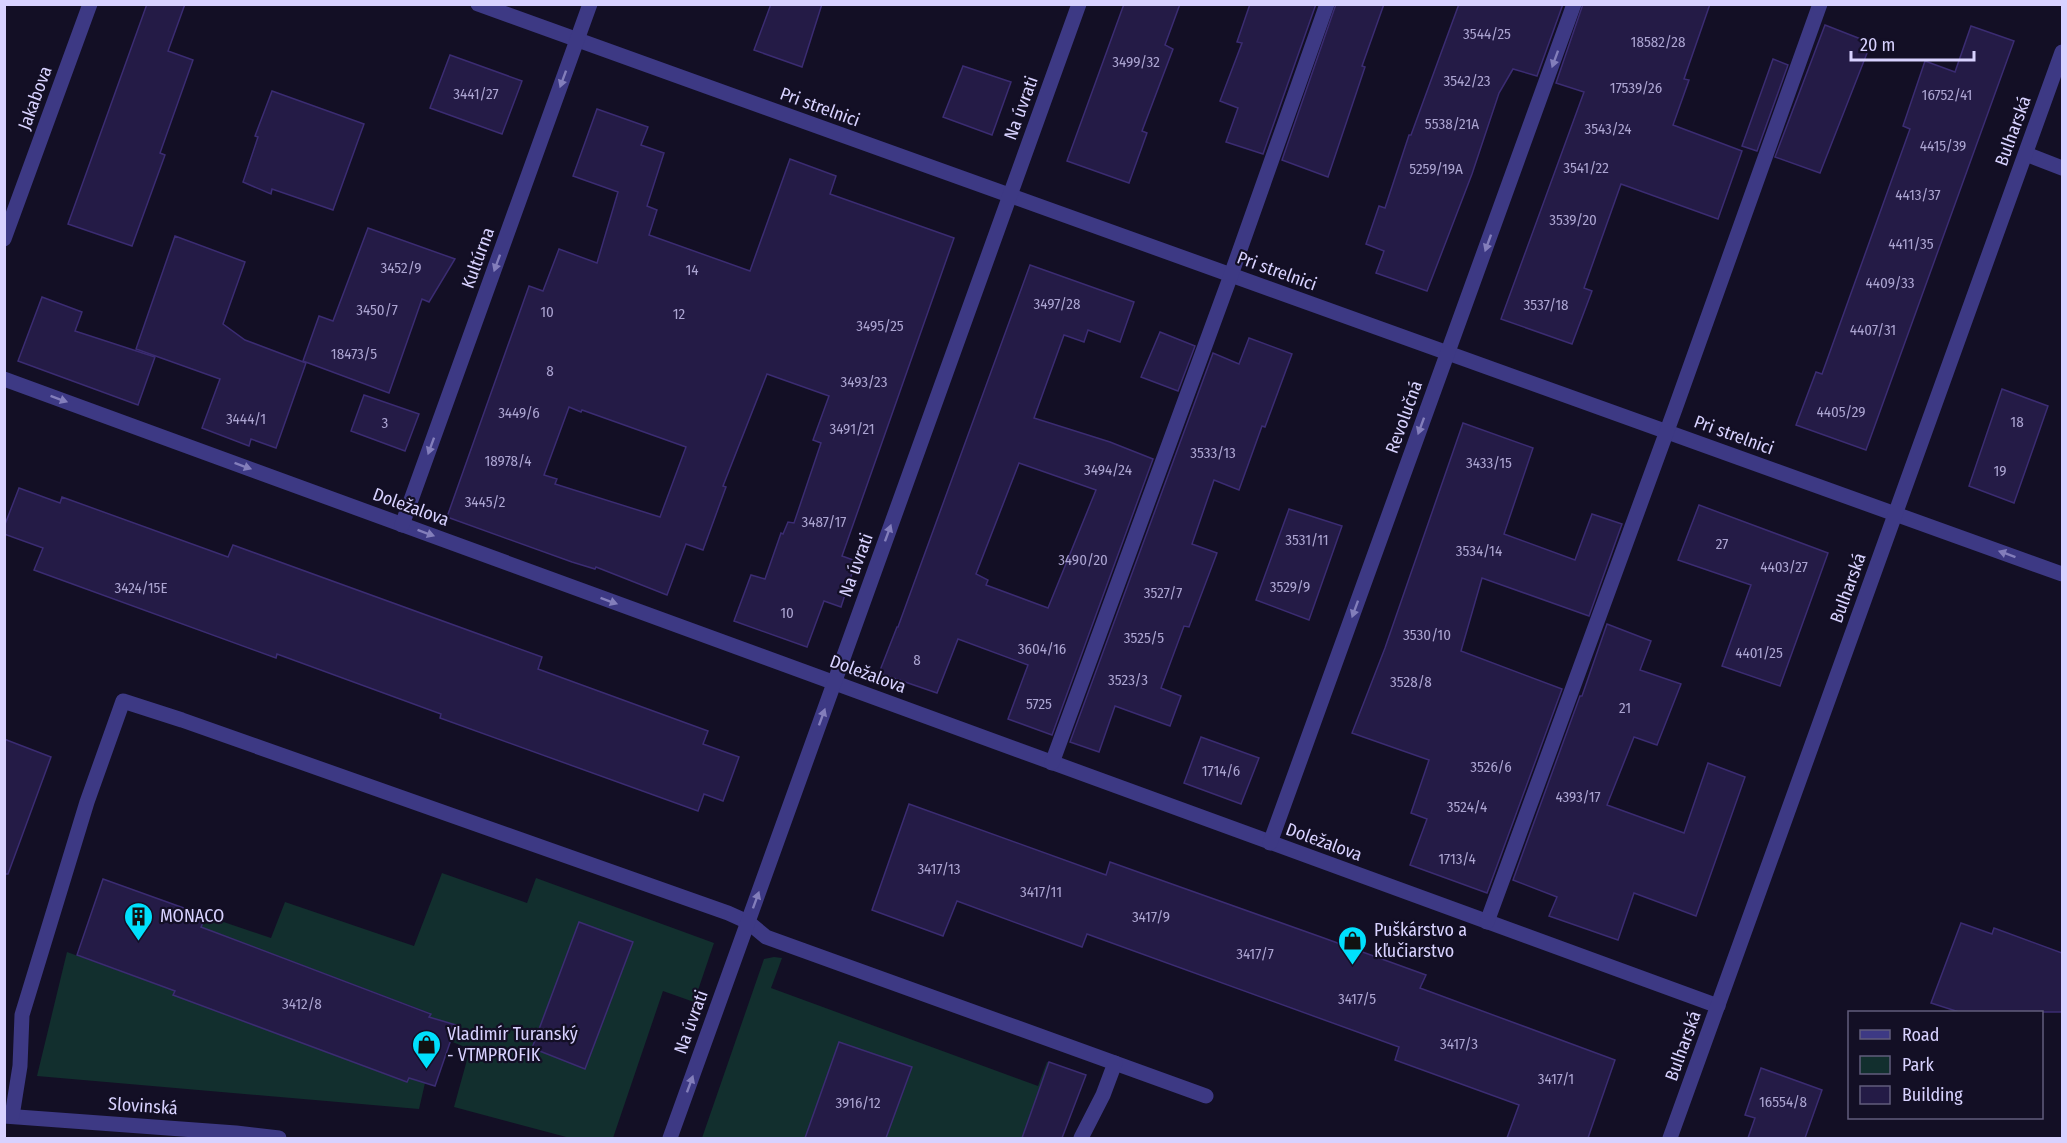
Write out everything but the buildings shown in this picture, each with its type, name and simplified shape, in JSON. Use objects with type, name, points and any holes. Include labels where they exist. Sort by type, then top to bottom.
[{"type":"street","name":"Jakabova","points":[[4,239],[90,4]]},
{"type":"street","name":"Pri strelnici","points":[[478,4],[2062,574]]},
{"type":"street","name":"Kultúrna","points":[[402,525],[590,4]]},
{"type":"street","name":"Na úvrati","points":[[670,1138],[1079,4]]},
{"type":"street","points":[[1052,763],[1231,275],[1327,4]]},
{"type":"street","name":"Revolučná","points":[[1270,843],[1575,4]]},
{"type":"street","points":[[1487,922],[1820,4]]},
{"type":"street","name":"Bulharská","points":[[1670,1138],[2062,52]]},
{"type":"street","points":[[2026,154],[2062,168]]},
{"type":"street","name":"Doležalova","points":[[4,379],[1718,1006]]},
{"type":"street","points":[[8,1116],[20,1066],[22,1015],[87,802],[123,701],[748,922],[766,937],[1206,1096]]},
{"type":"street","points":[[1081,1138],[1103,1095],[1115,1063]]},
{"type":"street","name":"Slovinská","points":[[8,1116],[279,1138]]},
{"type":"green space","points":[[442,873],[527,903],[536,878],[714,943],[694,1002],[663,991],[613,1138],[570,1138],[454,1107],[470,1049],[450,1041],[455,1025],[429,1017],[430,1013],[201,927],[206,916],[271,938],[285,902],[414,946]]},
{"type":"green space","points":[[67,952],[175,991],[174,995],[407,1082],[409,1078],[425,1083],[419,1109],[37,1076]]},
{"type":"green space","points":[[782,958],[771,988],[1038,1086],[1047,1062],[1049,1062],[1022,1138],[886,1138],[912,1067],[839,1042],[805,1138],[702,1138],[764,959]]},
{"type":"place","name":"MONACO","points":[[139,942]]},
{"type":"place","name":"Puškárstvo a kľučiarstvo","points":[[1353,966]]},
{"type":"place","name":"Vladimír Turanský - VTMPROFIK","points":[[426,1070]]}]
